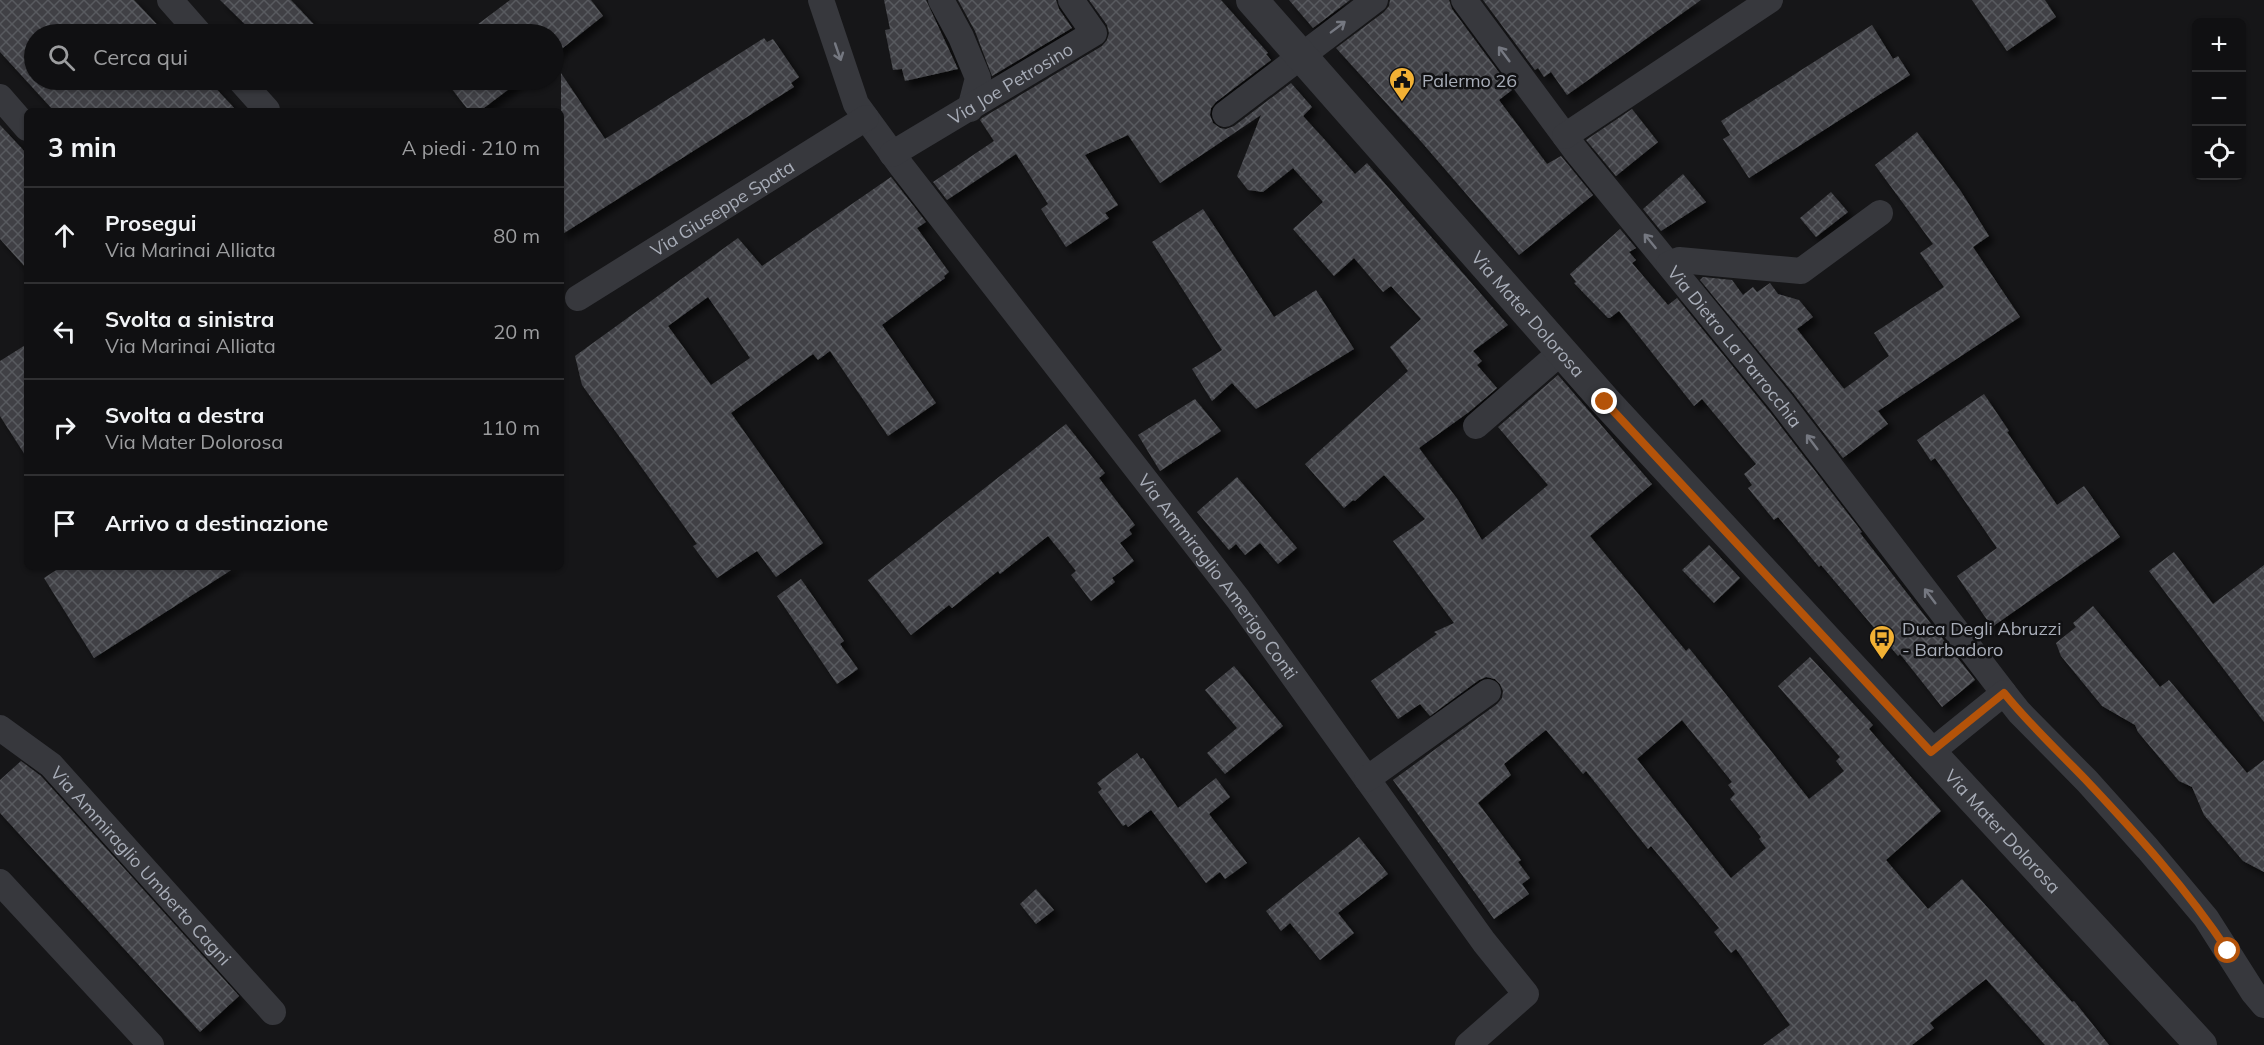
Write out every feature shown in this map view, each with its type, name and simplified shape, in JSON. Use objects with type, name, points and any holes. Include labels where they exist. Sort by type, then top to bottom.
[{"type":"street","points":[[170,0],[192,24]]},
{"type":"street","name":"Via Ammiraglio Amerigo Conti","points":[[821,0],[861,111],[1238,600],[1484,942],[1526,994],[1468,1045]]},
{"type":"street","points":[[941,0],[961,37],[978,78],[970,109]]},
{"type":"street","name":"Via Joe Petrosino","points":[[892,154],[1094,33],[1071,0]]},
{"type":"street","name":"Via Mater Dolorosa","points":[[1252,0],[1561,352],[2201,1045]]},
{"type":"street","points":[[1225,114],[1375,0]]},
{"type":"street","name":"Via Dietro La Parrocchia","points":[[1464,0],[1565,136],[1781,402],[2019,712],[2087,781],[2198,909],[2264,1005]]},
{"type":"street","points":[[1565,136],[1770,0]]},
{"type":"street","points":[[249,90],[265,108]]},
{"type":"street","points":[[0,97],[24,125]]},
{"type":"street","name":"Via Giuseppe Spata","points":[[578,298],[861,111]]},
{"type":"street","points":[[1669,264],[1679,260],[1801,271],[1881,213]]},
{"type":"street","points":[[1476,426],[1561,352]]},
{"type":"street","points":[[1367,779],[1488,692]]},
{"type":"street","points":[[1931,752],[2004,693]]},
{"type":"street","name":"Via Ammiraglio Umberto Cagni","points":[[0,728],[51,765],[273,1012]]},
{"type":"street","points":[[0,882],[151,1045]]},
{"type":"building","points":[[0,0],[134,0],[157,24],[24,24],[24,78],[0,52]]},
{"type":"building","points":[[220,0],[291,0],[314,24],[245,24]]},
{"type":"building","points":[[510,0],[591,0],[603,16],[564,47],[564,24],[478,24]]},
{"type":"building","points":[[884,0],[926,0],[958,69],[905,81],[902,69],[893,70],[885,30],[890,29]]},
{"type":"building","points":[[958,0],[1056,0],[1059,9],[1072,28],[992,76],[975,31]]},
{"type":"building","points":[[1089,0],[1221,0],[1268,53],[1266,54],[1271,60],[1216,102],[1211,108],[1210,115],[1213,123],[1226,129],[1234,126],[1291,83],[1312,107],[1303,116],[1355,174],[1367,163],[1508,325],[1473,351],[1482,361],[1477,365],[1497,388],[1469,412],[1419,448],[1458,500],[1482,540],[1548,485],[1498,427],[1558,375],[1652,484],[1590,536],[1686,651],[1689,648],[1809,799],[1844,771],[1836,761],[1840,757],[1778,686],[1810,657],[1873,725],[1869,729],[1941,811],[1886,860],[1928,909],[1962,879],[2072,1002],[2074,1001],[2109,1045],[2045,1045],[1986,979],[1930,1023],[1934,1028],[1912,1045],[1763,1045],[1790,1025],[1736,949],[1731,953],[1714,932],[1719,928],[1651,846],[1648,849],[1586,771],[1583,774],[1546,730],[1504,764],[1511,775],[1478,803],[1521,860],[1518,862],[1530,878],[1522,884],[1529,894],[1494,919],[1393,780],[1497,704],[1502,698],[1503,691],[1495,679],[1486,677],[1430,716],[1420,704],[1398,719],[1371,681],[1437,634],[1434,632],[1454,623],[1393,541],[1425,519],[1384,475],[1344,508],[1305,464],[1408,371],[1390,347],[1421,319],[1391,286],[1383,292],[1354,258],[1334,276],[1293,229],[1323,202],[1293,168],[1263,192],[1248,190],[1237,176],[1261,115],[1160,183],[1128,135],[1085,155],[1118,205],[1105,213],[1109,218],[1066,247],[1041,209],[1048,204],[1016,154],[947,200],[933,182],[994,141],[980,120],[982,118],[1102,46],[1107,40],[1109,33],[1107,25]],"holes":[[[1682,720],[1732,782],[1728,785],[1735,794],[1730,799],[1761,837],[1759,839],[1766,848],[1731,878],[1637,759]]]},
{"type":"building","points":[[1289,0],[1350,0],[1313,28]]},
{"type":"building","points":[[1390,0],[1449,0],[1452,9],[1512,90],[1499,100],[1547,164],[1561,156],[1593,195],[1519,255],[1418,138],[1336,48],[1384,12]]},
{"type":"building","points":[[1483,0],[1701,0],[1567,95],[1551,72],[1544,77],[1538,68],[1535,70]]},
{"type":"building","points":[[1972,0],[2045,0],[2056,17],[2007,51]]},
{"type":"building","points":[[1872,25],[1893,59],[1898,56],[1910,75],[1749,178],[1723,139],[1730,135],[1721,121]]},
{"type":"building","points":[[764,38],[767,42],[773,39],[799,77],[791,83],[794,87],[564,233],[564,108],[561,108],[561,90],[564,90],[564,78],[605,139]]},
{"type":"building","points":[[35,90],[217,90],[234,108],[51,108]]},
{"type":"building","points":[[453,90],[508,90],[484,108],[467,108]]},
{"type":"building","points":[[1632,109],[1658,142],[1616,176],[1586,140]]},
{"type":"building","points":[[0,125],[24,151],[24,266],[0,239]]},
{"type":"building","points":[[1917,132],[1960,190],[1989,236],[1973,247],[2020,317],[1878,411],[1888,424],[1843,458],[1700,280],[1703,277],[1732,280],[1743,295],[1753,287],[1757,292],[1770,283],[1778,294],[1799,300],[1813,317],[1797,329],[1844,389],[1889,356],[1874,333],[1944,287],[1920,253],[1933,244],[1875,165]]},
{"type":"building","points":[[1683,174],[1706,202],[1661,231],[1643,209]]},
{"type":"building","points":[[891,177],[926,222],[917,228],[949,272],[944,276],[945,278],[882,325],[936,403],[888,436],[830,351],[818,360],[813,354],[731,413],[823,543],[776,577],[757,551],[717,578],[693,546],[697,544],[582,385],[575,356],[738,238],[762,266]],"holes":[[[708,297],[750,358],[711,385],[668,326]]]},
{"type":"building","points":[[1831,192],[1848,212],[1816,237],[1800,218]]},
{"type":"building","points":[[1203,209],[1274,317],[1316,290],[1354,349],[1256,409],[1232,383],[1212,401],[1192,369],[1222,350],[1152,242]]},
{"type":"building","points":[[1620,229],[1636,248],[1629,252],[1636,260],[1632,263],[1668,305],[1677,298],[1769,411],[1862,532],[1860,533],[1975,680],[1942,707],[1900,654],[1898,656],[1821,565],[1819,567],[1778,517],[1774,520],[1748,488],[1752,485],[1744,474],[1756,464],[1702,399],[1694,406],[1619,311],[1608,318],[1574,283],[1576,282],[1570,274]]},
{"type":"building","points":[[24,346],[24,453],[0,416],[0,361]]},
{"type":"building","points":[[1984,394],[2057,505],[2084,486],[2120,537],[1992,627],[1957,576],[1997,548],[1935,458],[1931,461],[1917,440]]},
{"type":"building","points":[[1195,399],[1221,431],[1160,471],[1138,435]]},
{"type":"building","points":[[1066,424],[1105,473],[1099,478],[1135,525],[1129,530],[1132,534],[1120,543],[1134,561],[1112,578],[1115,582],[1091,601],[1071,575],[1076,571],[1048,536],[1000,574],[998,571],[952,608],[949,605],[911,635],[868,580]]},
{"type":"building","points":[[1237,477],[1297,548],[1278,564],[1260,543],[1245,555],[1236,544],[1229,550],[1197,512]]},
{"type":"building","points":[[1709,545],[1740,578],[1714,603],[1682,570]]},
{"type":"building","points":[[2174,552],[2213,604],[2264,565],[2264,722],[2149,571]]},
{"type":"building","points":[[56,570],[231,570],[94,658],[44,578]]},
{"type":"building","points":[[801,579],[844,641],[840,644],[858,669],[837,684],[777,596]]},
{"type":"building","points":[[2093,606],[2160,687],[2169,680],[2247,773],[2264,760],[2264,872],[2243,861],[2204,815],[2192,787],[2179,781],[2138,732],[2135,725],[2102,706],[2061,656],[2056,643],[2076,627],[2073,623]]},
{"type":"building","points":[[1234,666],[1283,726],[1225,774],[1207,753],[1237,728],[1205,690]]},
{"type":"building","points":[[1137,753],[1141,759],[1143,758],[1178,808],[1216,778],[1230,797],[1209,814],[1247,863],[1225,879],[1220,872],[1206,883],[1151,810],[1128,827],[1126,824],[1123,826],[1098,792],[1102,789],[1097,783]]},
{"type":"building","points":[[21,761],[41,776],[239,996],[200,1032],[0,813],[0,780]]},
{"type":"building","points":[[1359,837],[1388,874],[1338,913],[1354,933],[1320,960],[1290,923],[1281,931],[1266,911]]},
{"type":"building","points":[[1036,889],[1054,910],[1036,924],[1020,904]]},
{"type":"place","name":"Palermo 26","points":[[1402,103]]},
{"type":"place","name":"Duca Degli Abruzzi - Barbadoro","points":[[1882,661]]},
{"type":"route","points":[[1605,402],[1931,752],[2004,693],[2019,712],[2087,781],[2148,849],[2206,918],[2228,951]]}]
